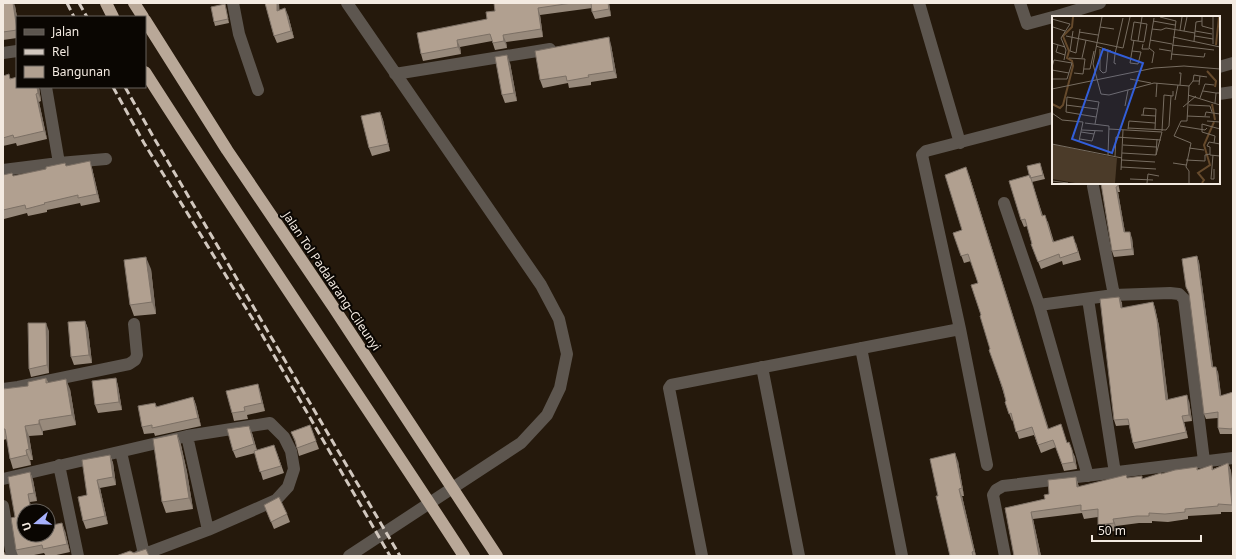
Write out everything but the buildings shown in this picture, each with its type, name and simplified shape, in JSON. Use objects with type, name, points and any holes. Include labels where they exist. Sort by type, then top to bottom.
[{"type":"highway","points":[[106,3],[112,16]]},
{"type":"highway","points":[[134,3],[142,16]]},
{"type":"highway","name":"Jalan Tol Padalarang–Cileunyi","points":[[146,22],[227,150],[334,308],[497,556]]},
{"type":"highway","points":[[146,74],[205,167],[368,409],[464,556]]},
{"type":"street","points":[[233,3],[239,34],[258,90]]},
{"type":"street","points":[[347,3],[509,236],[541,285],[559,319],[567,354],[560,388],[547,414],[521,443],[349,556]]},
{"type":"street","points":[[919,3],[960,143]]},
{"type":"street","points":[[1020,3],[1027,24],[1052,17]]},
{"type":"street","points":[[1056,16],[1100,3]]},
{"type":"street","points":[[395,74],[559,47]]},
{"type":"street","points":[[3,53],[16,51]]},
{"type":"street","points":[[1220,67],[1233,63]]},
{"type":"street","points":[[46,88],[59,163]]},
{"type":"street","points":[[1220,94],[1233,92]]},
{"type":"street","points":[[987,465],[960,329],[922,155],[926,151],[1052,119]]},
{"type":"street","points":[[3,170],[106,159]]},
{"type":"street","points":[[1093,186],[1114,295]]},
{"type":"street","points":[[1004,203],[1039,305],[1088,476]]},
{"type":"street","points":[[1039,305],[1114,295],[1179,294],[1184,300],[1204,461]]},
{"type":"street","points":[[1088,299],[1115,473]]},
{"type":"street","points":[[3,389],[129,364],[135,360],[137,356],[134,324]]},
{"type":"street","points":[[702,556],[670,386],[960,329]]},
{"type":"street","points":[[861,348],[902,556]]},
{"type":"street","points":[[762,367],[799,556]]},
{"type":"street","points":[[3,479],[187,436],[270,423],[284,436],[291,451],[294,468],[288,487],[276,500],[208,530],[141,555],[121,452]]},
{"type":"street","points":[[187,436],[208,530]]},
{"type":"street","points":[[1005,556],[993,495],[996,490],[1003,486],[1233,458]]},
{"type":"street","points":[[59,465],[78,556]]},
{"type":"street","points":[[3,506],[12,556]]},
{"type":"railway","points":[[67,3],[74,16]]},
{"type":"railway","points":[[79,3],[86,16]]},
{"type":"railway","points":[[114,88],[144,143],[257,326],[390,556]]},
{"type":"railway","points":[[126,88],[400,556]]}]
